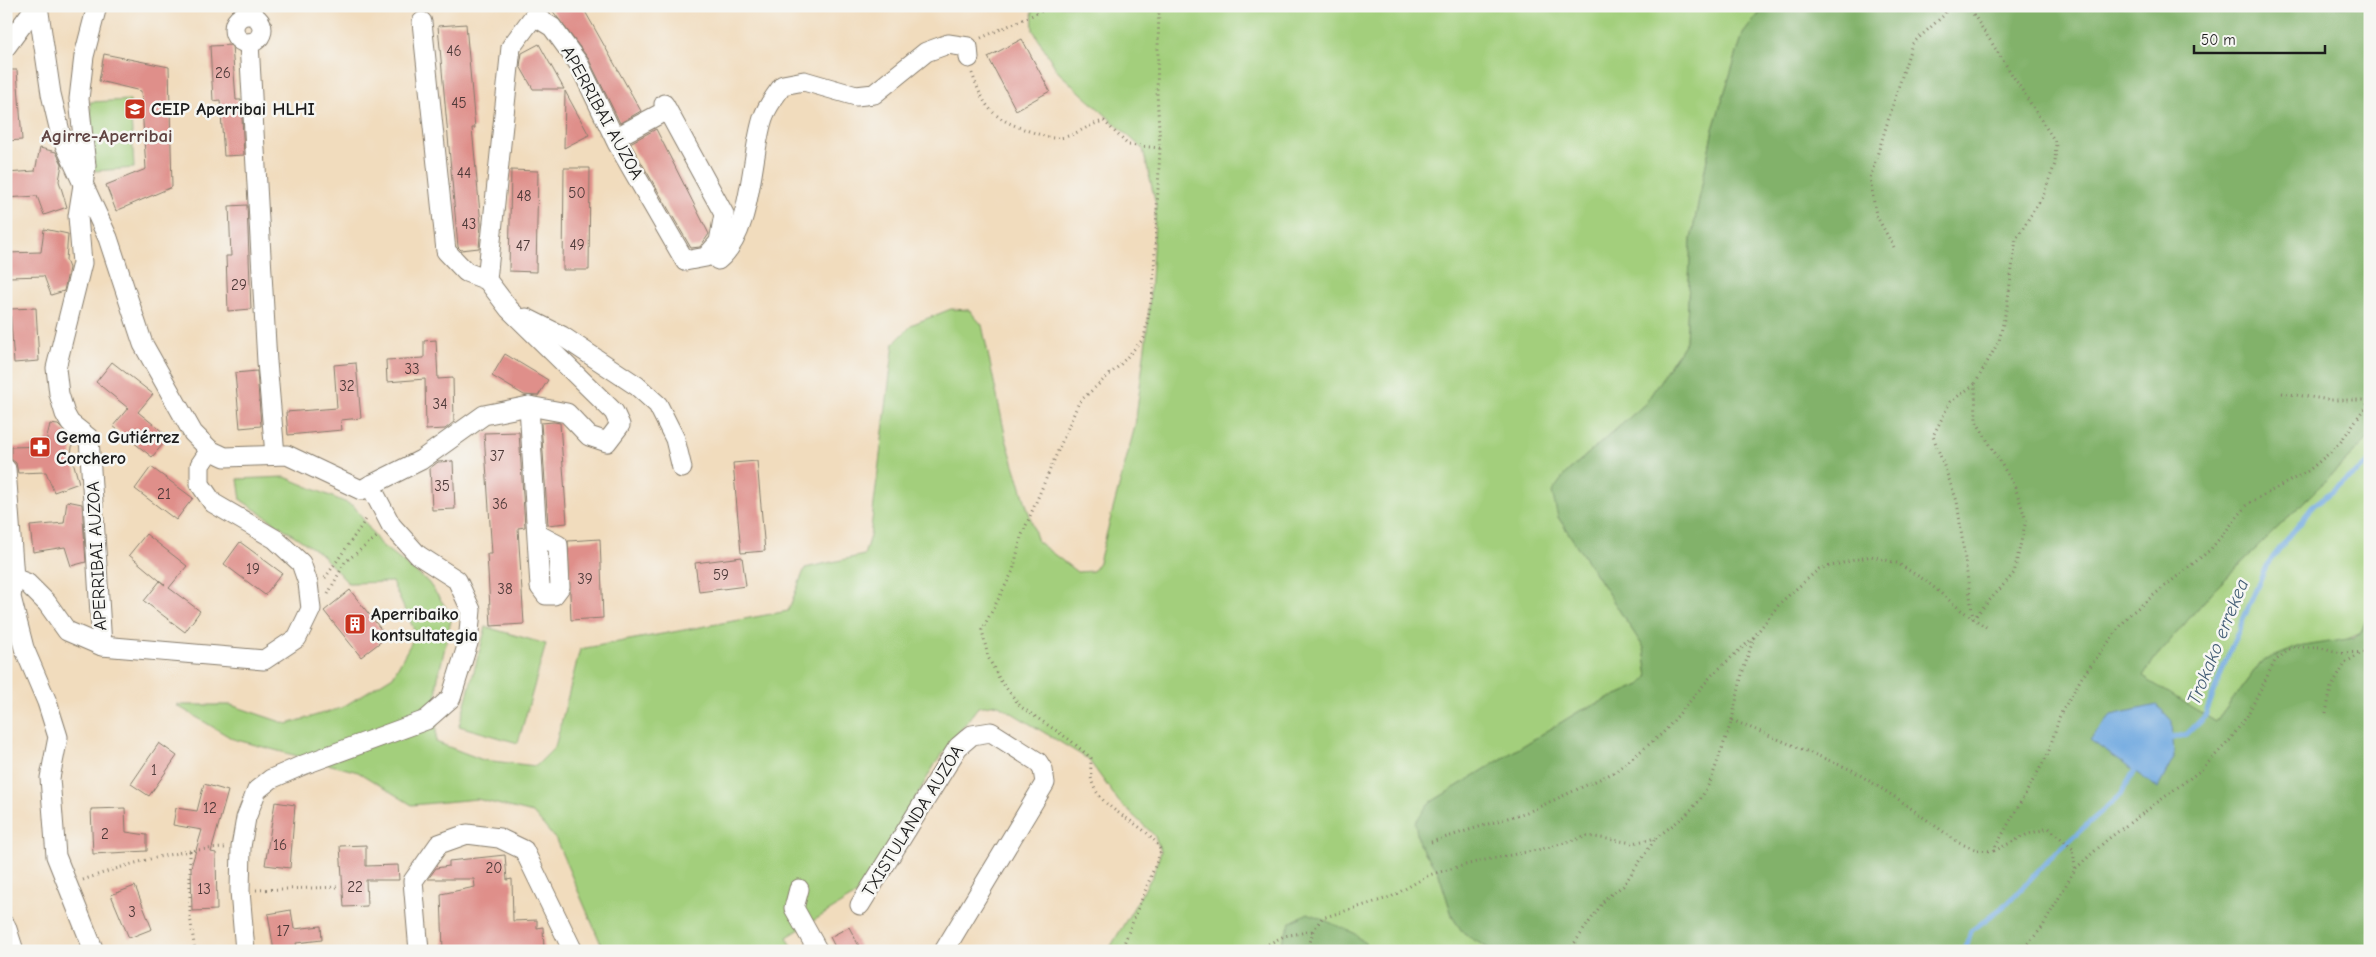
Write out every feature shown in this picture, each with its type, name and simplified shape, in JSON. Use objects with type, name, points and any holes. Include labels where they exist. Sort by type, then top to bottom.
[{"type":"street","points":[[6,47],[37,6]]},
{"type":"street","points":[[37,6],[50,94],[61,136],[108,238],[143,344],[193,433],[210,450],[224,457],[287,455],[361,490],[375,493],[484,415],[529,406],[567,413],[589,436],[607,442],[620,425],[614,412],[509,309],[487,280],[466,272],[446,251],[422,22]]},
{"type":"street","name":"APERRIBAI AUZOA","points":[[97,6],[84,56],[79,99],[86,166],[78,216],[82,263],[56,368],[59,394],[65,414],[70,423],[89,438],[102,646],[264,660],[298,638],[311,609],[309,588],[301,563],[275,539],[213,503],[200,484],[200,465],[210,450]]},
{"type":"street","name":"APERRIBAI AUZOA","points":[[487,280],[511,47],[534,16],[552,27],[579,64],[614,138],[685,261]]},
{"type":"street","points":[[249,43],[267,362],[275,455]]},
{"type":"street","points":[[685,261],[705,270],[721,257],[732,242],[746,208],[763,118],[782,85],[804,81],[856,96],[874,94],[926,52],[948,44],[969,53]]},
{"type":"street","points":[[614,138],[666,107],[724,214],[719,242],[706,257],[685,261]]},
{"type":"street","points":[[509,309],[562,336],[637,386],[658,404],[675,439],[681,461]]},
{"type":"street","points":[[529,406],[537,534]]},
{"type":"street","points":[[6,469],[14,578],[11,597],[24,648],[47,702],[58,737],[50,778],[56,856],[94,951]]},
{"type":"street","points":[[245,951],[240,891],[240,849],[246,818],[258,790],[271,779],[303,765],[426,720],[451,698],[468,643],[471,610],[457,580],[418,555],[391,525],[375,493]]},
{"type":"street","points":[[14,578],[27,584],[47,603],[67,631],[102,646]]},
{"type":"street","name":"TXISTULANDA AUZOA","points":[[860,905],[958,747],[972,735],[991,732],[1038,762],[1043,770],[1045,783],[944,951]]},
{"type":"street","points":[[419,951],[413,881],[439,844],[467,834],[499,838],[524,850],[573,951]]},
{"type":"street","points":[[799,888],[794,908],[818,951]]},
{"type":"street","points":[[6,926],[14,951]]},
{"type":"path","points":[[1053,6],[982,38],[969,53],[982,101],[1006,124],[1048,139],[1066,136],[1090,124],[1104,121],[1128,146],[1160,148]]},
{"type":"path","points":[[1121,951],[1161,850],[1155,838],[1103,801],[1092,781],[1091,758],[1070,740],[1021,707],[1000,680],[988,657],[982,630],[1012,571],[1021,537],[1079,402],[1120,365],[1144,338],[1153,291],[1160,148],[1157,92],[1160,6]]},
{"type":"path","points":[[1894,247],[1876,215],[1870,178],[1912,44],[1943,16],[1949,6]]},
{"type":"path","points":[[1968,6],[2056,143],[2055,164],[2042,196],[2016,239],[2007,306],[1999,341],[1974,384],[1950,402],[1933,436],[1957,501],[1973,618]]},
{"type":"path","points":[[1973,618],[2014,573],[2026,520],[2016,487],[1976,421],[1974,384]]},
{"type":"path","points":[[1993,851],[2048,754],[2065,707],[2082,677],[2129,615],[2210,550],[2249,503],[2308,470],[2326,456],[2340,443],[2370,400],[2331,400],[2282,393]]},
{"type":"path","points":[[309,588],[318,587],[375,493]]},
{"type":"path","points":[[311,609],[326,597],[345,562],[391,525]]},
{"type":"path","points":[[1431,842],[1530,811],[1615,772],[1663,733],[1712,675],[1754,637],[1780,603],[1819,569],[1871,556],[1897,563],[1926,581],[1986,627]]},
{"type":"path","points":[[1569,951],[1606,898],[1623,886],[1656,838],[1686,815],[1700,800],[1711,780],[1732,720],[1742,674],[1754,637]]},
{"type":"path","points":[[2021,951],[2042,928],[2075,869],[2108,839],[2201,770],[2230,740],[2247,716],[2275,661],[2292,647],[2321,647],[2340,653],[2370,652]]},
{"type":"path","points":[[2326,713],[2331,688],[2346,662],[2364,651]]},
{"type":"path","points":[[1732,720],[1852,770],[1898,799],[1959,843],[1977,850],[1993,851],[2028,834],[2049,828],[2073,849],[2075,869]]},
{"type":"path","points":[[1308,951],[1313,931],[1322,918],[1391,896],[1429,875],[1480,861],[1547,848],[1588,836],[1633,843],[1656,838]]},
{"type":"path","points":[[67,885],[108,871],[190,851],[240,849]]},
{"type":"path","points":[[190,851],[190,916],[195,951]]},
{"type":"path","points":[[240,891],[339,887]]},
{"type":"path","points":[[1254,951],[1284,936],[1313,931]]},
{"type":"path","points":[[1404,951],[1409,949],[1417,951]]},
{"type":"green space","points":[[1032,6],[1770,6],[1756,17],[1743,34],[1713,129],[1691,240],[1686,341],[1645,404],[1566,473],[1558,517],[1644,648],[1648,677],[1640,685],[1578,712],[1428,804],[1419,844],[1438,871],[1453,918],[1464,934],[1493,951],[1373,951],[1354,933],[1291,922],[1277,951],[1108,951],[1153,875],[1161,851],[1154,835],[1119,802],[1088,759],[997,704],[978,707],[935,764],[862,891],[787,937],[794,951],[604,951],[556,840],[533,813],[477,799],[412,805],[358,772],[233,739],[176,705],[231,705],[287,724],[341,708],[393,676],[416,634],[392,582],[348,583],[320,553],[241,500],[238,479],[285,477],[354,506],[380,544],[428,582],[452,616],[437,682],[436,742],[483,760],[536,766],[555,747],[580,649],[788,611],[805,568],[864,555],[870,536],[894,343],[913,324],[951,309],[969,310],[982,325],[1006,439],[1038,542],[1077,572],[1093,571],[1099,562],[1135,426],[1148,323],[1156,205],[1143,149],[1058,72],[1033,30]]},
{"type":"green space","points":[[1770,6],[2370,6],[2370,437],[2213,591],[2155,658],[2143,677],[2216,722],[2261,662],[2298,647],[2354,638],[2361,633],[2370,609],[2370,951],[1493,951],[1464,934],[1453,918],[1438,871],[1419,844],[1415,823],[1428,804],[1578,712],[1640,685],[1648,677],[1644,648],[1558,517],[1552,492],[1566,473],[1645,404],[1686,341],[1691,240],[1713,129],[1743,34],[1756,17]]},
{"type":"green space","points":[[130,100],[134,168],[95,171],[90,102]]},
{"type":"green space","points":[[2370,437],[2370,609],[2361,633],[2343,641],[2298,647],[2261,662],[2216,722],[2142,677],[2155,658],[2213,591]]},
{"type":"green space","points":[[486,627],[546,644],[518,743],[459,726]]},
{"type":"green space","points":[[1308,913],[1354,933],[1373,951],[1277,951],[1291,922]]},
{"type":"water","points":[[2157,705],[2172,721],[2174,758],[2158,788],[2090,740],[2111,715]]},
{"type":"building","points":[[549,6],[582,6],[641,111],[620,123],[588,58]]},
{"type":"building","points":[[466,24],[475,128],[472,128],[481,224],[479,248],[461,250],[458,247],[438,26]]},
{"type":"building","points":[[1022,39],[1050,91],[1016,110],[988,57]]},
{"type":"building","points":[[539,44],[564,89],[533,89],[520,66],[522,53]]},
{"type":"building","points":[[232,45],[236,100],[241,100],[244,155],[224,156],[220,100],[213,101],[210,46]]},
{"type":"building","points":[[104,54],[169,67],[172,187],[116,211],[106,185],[146,169],[141,91],[99,81]]},
{"type":"building","points":[[6,70],[17,70],[22,140],[6,141]]},
{"type":"building","points":[[565,91],[589,135],[564,148]]},
{"type":"building","points":[[656,129],[709,234],[700,247],[691,248],[630,143]]},
{"type":"building","points":[[40,148],[56,152],[62,164],[59,181],[67,207],[44,215],[37,196],[6,198],[6,173],[35,171]]},
{"type":"building","points":[[564,168],[590,168],[589,270],[563,270]]},
{"type":"building","points":[[511,170],[538,171],[536,272],[509,271]]},
{"type":"building","points":[[247,205],[251,309],[228,311],[226,256],[231,256],[229,206]]},
{"type":"building","points":[[44,229],[68,234],[66,260],[69,268],[64,291],[51,295],[44,276],[9,277],[7,253],[41,252]]},
{"type":"building","points":[[36,308],[39,361],[14,363],[10,309]]},
{"type":"building","points":[[436,340],[438,379],[453,378],[454,422],[445,429],[426,430],[425,379],[387,382],[386,360],[424,358],[424,341]]},
{"type":"building","points":[[505,354],[548,380],[538,396],[524,395],[492,376]]},
{"type":"building","points":[[112,362],[153,394],[138,412],[169,437],[152,457],[113,426],[128,408],[96,382]]},
{"type":"building","points":[[356,363],[361,418],[341,420],[342,430],[288,435],[286,412],[337,408],[334,365]]},
{"type":"building","points":[[257,371],[261,426],[240,428],[235,373]]},
{"type":"building","points":[[541,423],[560,423],[567,523],[548,525]]},
{"type":"building","points":[[50,424],[58,425],[73,440],[71,454],[79,483],[54,492],[46,472],[18,473],[16,463],[11,459],[11,447],[45,446]]},
{"type":"building","points":[[519,432],[525,527],[518,528],[524,624],[491,626],[487,554],[492,554],[484,433]]},
{"type":"building","points":[[453,461],[455,509],[432,510],[430,468],[438,462]]},
{"type":"building","points":[[757,461],[765,551],[741,553],[733,463]]},
{"type":"building","points":[[151,467],[193,498],[176,520],[135,489]]},
{"type":"building","points":[[67,501],[82,504],[86,562],[71,566],[65,547],[33,552],[30,526],[64,523]]},
{"type":"building","points":[[146,534],[187,566],[169,588],[200,611],[185,632],[144,601],[160,581],[165,585],[129,555]]},
{"type":"building","points":[[600,539],[603,618],[571,620],[568,541]]},
{"type":"building","points":[[240,542],[282,573],[265,595],[224,564]]},
{"type":"building","points":[[742,557],[746,586],[699,592],[695,563]]},
{"type":"building","name":"Aperribaiko kontsultategia","points":[[350,590],[387,637],[361,657],[324,611]]},
{"type":"building","points":[[159,743],[177,756],[149,796],[131,784]]},
{"type":"building","points":[[204,784],[228,791],[211,852],[216,853],[217,910],[192,911],[191,867],[202,830],[173,825],[176,808],[197,811]]},
{"type":"building","points":[[275,802],[295,805],[290,868],[265,865]]},
{"type":"building","points":[[125,808],[126,832],[147,835],[147,851],[93,854],[91,809]]},
{"type":"building","points":[[366,845],[366,866],[398,865],[399,880],[366,880],[367,906],[344,907],[340,846]]},
{"type":"building","points":[[505,855],[507,880],[512,879],[513,921],[537,920],[537,928],[543,927],[544,951],[443,951],[441,894],[475,887],[474,879],[428,879],[436,868],[449,866],[449,861]]},
{"type":"building","points":[[135,886],[152,929],[129,938],[111,895]]},
{"type":"building","points":[[291,910],[294,929],[321,926],[322,940],[296,943],[297,949],[274,951],[268,914]]},
{"type":"building","points":[[849,927],[859,946],[850,951],[837,951],[830,937]]},
{"type":"waterway","name":"Trokako errekea","points":[[2167,740],[2187,734],[2205,716],[2226,660],[2266,566],[2314,505],[2370,462]]},
{"type":"waterway","name":"Trokako errekea","points":[[1965,951],[1971,931],[2008,903],[2049,859],[2121,794],[2137,766]]},
{"type":"place","name":"CEIP Aperribai HLHI","points":[[135,109]]},
{"type":"place","name":"Gema Gutiérrez Corchero","points":[[40,447]]},
{"type":"place","name":"Aperribaiko kontsultategia","points":[[355,624]]},
{"type":"district","name":"Agirre-Aperribai","points":[[107,136]]}]
